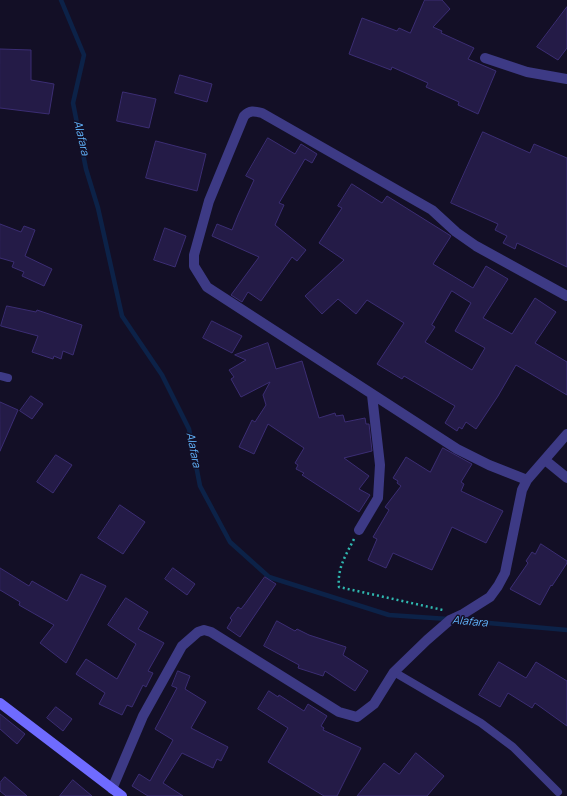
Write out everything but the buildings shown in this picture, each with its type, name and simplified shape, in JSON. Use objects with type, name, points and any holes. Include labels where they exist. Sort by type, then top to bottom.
[{"type":"street","points":[[485,58],[527,72],[567,79]]},
{"type":"street","points":[[527,480],[488,465],[457,449],[208,287],[194,266],[194,256],[210,201],[244,116],[249,112],[262,113],[432,210],[456,232],[476,246],[567,296]]},
{"type":"street","points":[[359,530],[378,498],[380,465],[372,395]]},
{"type":"street","points":[[112,789],[143,716],[182,646],[198,632],[204,630],[211,632],[339,712],[357,717],[374,704],[394,672],[450,620],[463,614],[490,597],[498,586],[505,573],[522,490],[527,480],[567,434]]},
{"type":"street","points":[[544,460],[567,478]]},
{"type":"street","points":[[0,704],[122,796]]},
{"type":"lane","points":[[394,672],[481,723],[513,747],[558,792]]},
{"type":"path","points":[[359,530],[342,562],[338,578],[339,586],[463,614]]},
{"type":"waterway","name":"Alafara","points":[[61,0],[84,55],[73,103],[86,169],[98,208],[122,316],[162,375],[189,429],[200,486],[230,542],[269,577],[389,615],[448,619]]},
{"type":"waterway","name":"Alafara","points":[[455,620],[567,630]]}]
